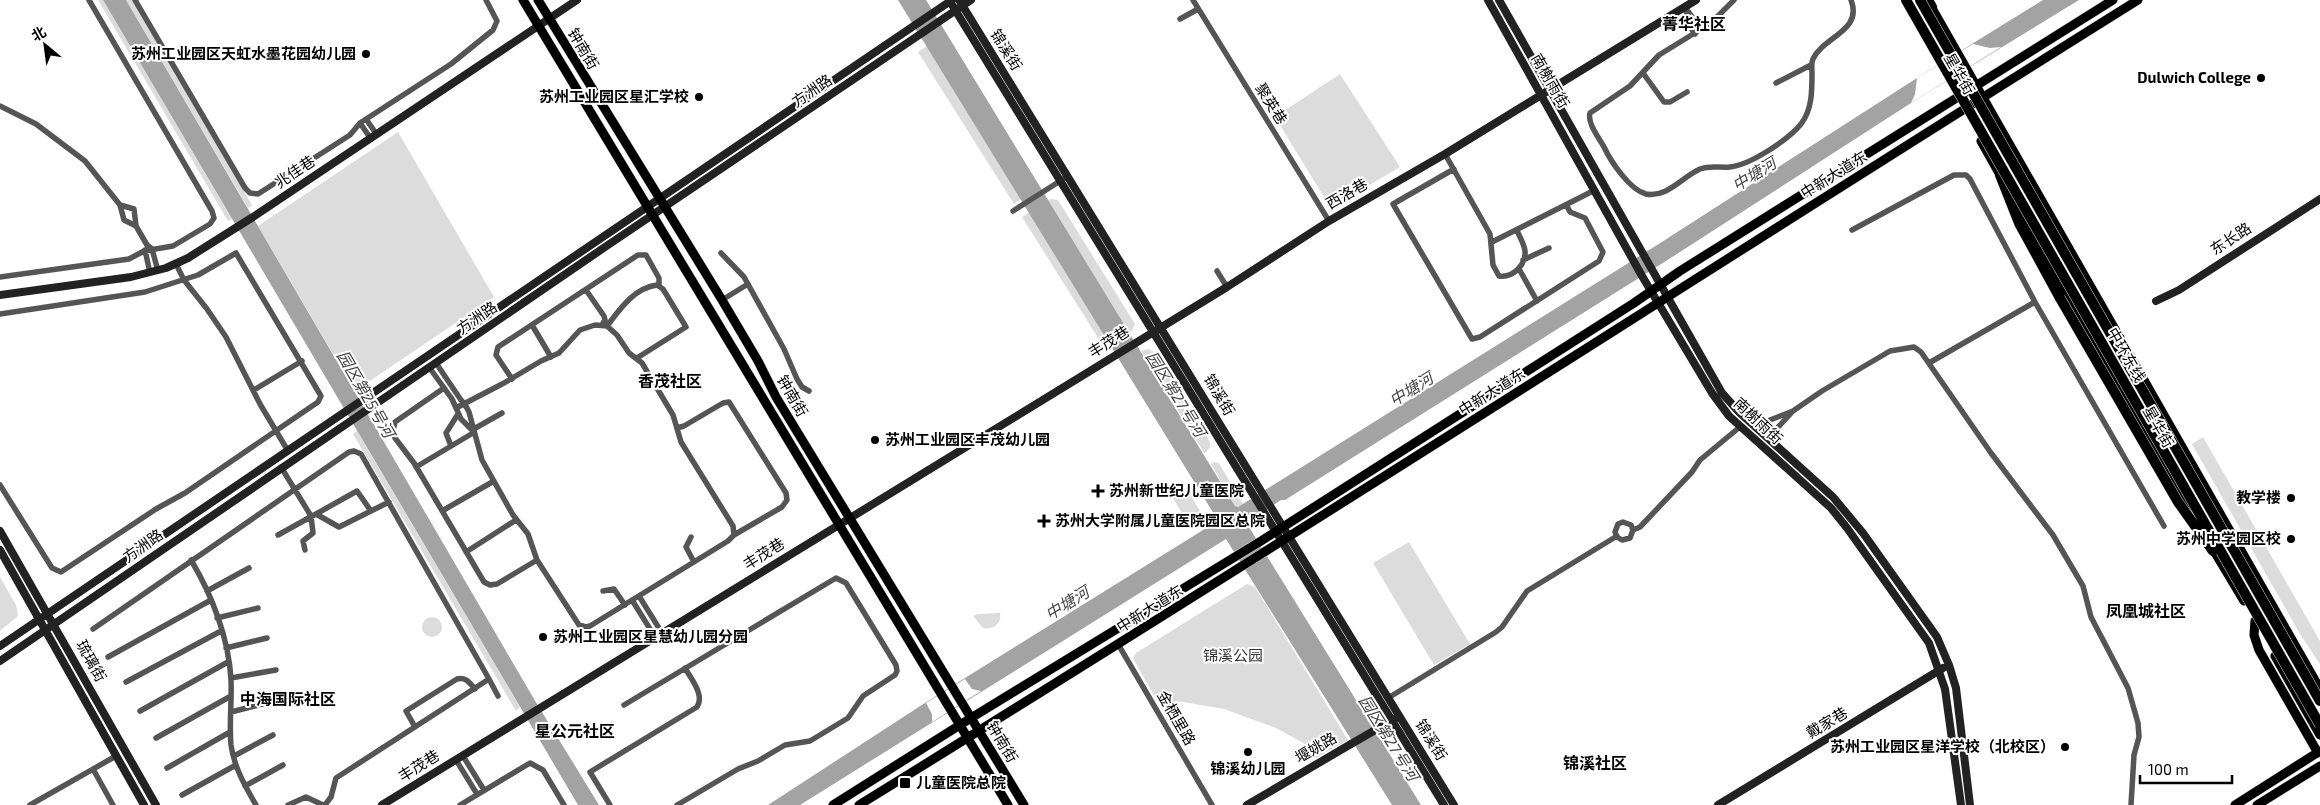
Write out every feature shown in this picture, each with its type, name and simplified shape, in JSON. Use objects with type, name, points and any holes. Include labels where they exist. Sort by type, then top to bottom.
[{"type":"highway","name":"中环东线","points":[[1906,0],[2320,725]]},
{"type":"highway","name":"中环东线","points":[[1920,0],[2320,701]]},
{"type":"highway","points":[[2000,175],[2019,223],[2060,298],[2178,502],[2246,597]]},
{"type":"main road","name":"钟南街","points":[[522,0],[1008,805]]},
{"type":"main road","name":"钟南街","points":[[538,0],[722,300],[758,361],[776,397],[1024,805]]},
{"type":"main road","name":"兆佳巷","points":[[0,295],[131,277],[176,264],[254,217],[577,0]]},
{"type":"main road","name":"方洲路","points":[[662,203],[950,0]]},
{"type":"main road","name":"锦溪街","points":[[950,0],[1263,512],[1280,529]]},
{"type":"main road","name":"方洲路","points":[[0,646],[361,402],[944,20],[961,3],[971,0]]},
{"type":"main road","name":"南榭雨街","points":[[1488,0],[1543,95],[1642,276],[1712,393],[1729,416],[1804,482],[1847,528],[1929,643],[1940,670],[1945,689],[1961,805]]},
{"type":"main road","name":"南榭雨街","points":[[1499,0],[1722,393],[1758,430],[1832,497],[1863,533],[1937,637],[1956,688],[1970,805]]},
{"type":"main road","name":"西洛巷","points":[[1161,327],[1227,287],[1328,221],[1445,154],[1696,0]]},
{"type":"main road","name":"星华街","points":[[1900,0],[2320,735]]},
{"type":"main road","name":"中新大道东","points":[[834,805],[971,718],[1261,541],[1660,285],[2113,0]]},
{"type":"main road","name":"中新大道东","points":[[858,805],[1267,552],[1666,297],[2138,0]]},
{"type":"main road","name":"星华街","points":[[1929,2],[2320,689]]},
{"type":"main road","name":"锦溪街","points":[[961,3],[1271,507],[1286,540],[1444,805]]},
{"type":"main road","name":"东长路","points":[[2156,301],[2179,290],[2320,199]]},
{"type":"main road","name":"方洲路","points":[[0,661],[281,467],[433,365],[650,211]]},
{"type":"main road","name":"丰茂巷","points":[[382,805],[1161,327]]},
{"type":"main road","name":"琉璃街","points":[[0,531],[156,805]]},
{"type":"main road","name":"锦溪街","points":[[1286,540],[1388,698],[1454,805]]},
{"type":"main road","name":"琉璃街","points":[[0,550],[144,805]]},
{"type":"main road","points":[[2235,805],[2319,752],[2258,650],[2254,635],[2255,621]]},
{"type":"main road","name":"戴家巷","points":[[1718,805],[1949,665]]},
{"type":"main road","name":"堰姚路","points":[[1247,805],[1399,716]]},
{"type":"main road","points":[[2257,805],[2320,766]]},
{"type":"street","points":[[0,277],[129,259],[148,249],[173,246],[213,221],[214,215],[89,0]]},
{"type":"street","points":[[135,0],[245,188],[250,193],[262,193],[350,135],[360,123],[451,64],[493,30],[497,26],[496,17],[486,0]]},
{"type":"street","name":"聚英巷","points":[[1193,0],[1328,221]]},
{"type":"street","points":[[1734,0],[1695,34],[1659,55],[1630,86],[1592,110],[1589,119],[1607,154],[1621,173],[1639,191],[1655,195],[1665,192],[1689,175],[1708,166],[1729,167],[1746,162],[1772,148],[1794,132],[1806,117],[1809,109],[1812,95],[1813,59],[1822,47],[1845,30],[1852,21],[1854,11],[1851,0]]},
{"type":"street","points":[[1684,7],[1701,29]]},
{"type":"street","points":[[1684,7],[1689,24],[1695,34]]},
{"type":"street","points":[[1180,19],[1198,9]]},
{"type":"street","points":[[1776,83],[1812,65]]},
{"type":"street","points":[[1643,73],[1664,102],[1670,102],[1687,92]]},
{"type":"street","points":[[0,106],[36,124],[85,161],[120,205],[124,220],[136,226]]},
{"type":"street","points":[[366,119],[374,137]]},
{"type":"street","points":[[360,123],[374,137]]},
{"type":"street","points":[[1445,154],[1490,234],[1493,265],[1499,276],[1509,276],[1519,269],[1523,260],[1525,251],[1517,231]]},
{"type":"street","points":[[1454,170],[1393,204],[1468,336],[1476,339],[1600,261],[1602,257],[1601,246],[1585,218],[1570,212],[1566,206]]},
{"type":"street","points":[[1852,230],[1954,175],[1966,175],[1970,179],[2035,302],[2164,526]]},
{"type":"street","points":[[1013,211],[1068,176]]},
{"type":"street","points":[[1492,242],[1595,190]]},
{"type":"street","points":[[120,205],[134,210],[136,226],[158,270]]},
{"type":"street","points":[[1523,260],[1549,248]]},
{"type":"street","points":[[148,249],[150,273]]},
{"type":"street","points":[[721,253],[741,273],[784,349],[797,379],[802,387],[809,391]]},
{"type":"street","points":[[0,314],[122,297],[198,275],[232,254],[238,254],[320,392],[320,400],[276,432],[62,572],[52,568],[0,485]]},
{"type":"street","points":[[512,379],[496,355],[496,349],[642,254],[646,255],[659,278],[659,285],[686,327],[637,358]]},
{"type":"street","points":[[176,264],[184,280],[217,324],[237,356],[276,432],[288,451]]},
{"type":"street","points":[[1519,269],[1537,301]]},
{"type":"street","points":[[1217,271],[1227,287]]},
{"type":"street","points":[[722,300],[748,284]]},
{"type":"street","points":[[605,326],[637,292],[646,287],[659,285]]},
{"type":"street","points":[[586,290],[604,316],[605,326]]},
{"type":"street","points":[[1929,363],[2035,302]]},
{"type":"street","points":[[451,446],[446,433],[457,411],[465,404],[551,357],[563,349],[580,330],[596,324],[605,326],[617,335],[629,353],[637,358],[671,410],[682,442],[733,526],[734,535]]},
{"type":"street","points":[[532,325],[551,357]]},
{"type":"street","points":[[1768,438],[1793,411],[1822,391],[1890,351],[1914,347],[1922,352],[1991,453],[2036,511],[2083,586],[2091,617],[2124,680],[2138,723],[2139,738],[2134,755],[2131,805]]},
{"type":"street","points":[[254,390],[302,362]]},
{"type":"street","points":[[433,365],[457,411],[473,431]]},
{"type":"street","points":[[433,365],[465,404],[471,418],[482,460],[516,520],[530,538],[537,560],[579,625],[590,626],[625,605],[728,541],[734,535],[782,507],[787,500],[786,493],[729,402],[722,403],[684,426],[677,428]]},
{"type":"street","points":[[444,388],[399,418],[393,426],[395,438],[416,466],[482,579],[490,585],[496,584],[537,560]]},
{"type":"street","points":[[1758,430],[1770,420],[1793,411]]},
{"type":"street","points":[[416,466],[502,413]]},
{"type":"street","points":[[1634,530],[1629,523],[1621,522],[1615,529],[1616,536],[1622,540],[1632,536],[1634,530],[1640,527],[1692,472],[1700,460],[1741,426]]},
{"type":"street","points":[[93,629],[349,452],[354,451],[363,456],[498,696]]},
{"type":"street","points":[[281,467],[294,490],[313,515],[339,527],[389,502]]},
{"type":"street","points":[[442,511],[494,481]]},
{"type":"street","points":[[278,535],[357,491],[371,511]]},
{"type":"street","points":[[305,550],[303,541],[313,533],[313,515]]},
{"type":"street","points":[[312,526],[324,519]]},
{"type":"street","points":[[466,552],[516,520]]},
{"type":"street","points":[[1388,698],[1500,630],[1527,592],[1616,536]]},
{"type":"street","points":[[691,537],[686,547],[694,562]]},
{"type":"street","points":[[191,560],[211,600],[226,648],[231,678],[230,732],[234,756],[245,786],[256,805]]},
{"type":"street","points":[[207,591],[249,568]]},
{"type":"street","points":[[624,705],[836,578],[846,583],[897,668],[892,678],[863,696],[848,718],[810,741],[785,745],[758,761],[738,769],[677,805]]},
{"type":"street","points":[[603,591],[614,589],[625,605]]},
{"type":"street","points":[[638,596],[659,635]]},
{"type":"street","points":[[108,656],[211,600]]},
{"type":"street","points":[[632,600],[659,635]]},
{"type":"street","points":[[218,618],[258,608]]},
{"type":"street","points":[[126,682],[221,631]]},
{"type":"street","points":[[226,648],[268,638]]},
{"type":"street","name":"金栖里路","points":[[1118,644],[1212,805]]},
{"type":"street","points":[[140,711],[228,662]]},
{"type":"street","points":[[610,805],[590,772],[698,707],[700,695],[685,668]]},
{"type":"street","points":[[231,678],[276,670]]},
{"type":"street","points":[[415,727],[406,711],[457,679],[467,680],[475,688]]},
{"type":"street","points":[[288,805],[306,797],[326,804],[336,778],[489,679]]},
{"type":"street","points":[[156,738],[231,696]]},
{"type":"street","points":[[231,712],[278,700]]},
{"type":"street","points":[[167,768],[230,732]]},
{"type":"street","points":[[234,756],[273,735]]},
{"type":"street","points":[[30,805],[116,756]]},
{"type":"street","points":[[459,758],[484,790]]},
{"type":"street","points":[[459,758],[477,794]]},
{"type":"street","points":[[460,805],[530,763],[543,770],[564,805]]},
{"type":"street","points":[[182,795],[236,765]]},
{"type":"street","points":[[245,786],[283,765]]},
{"type":"street","points":[[93,769],[113,805]]},
{"type":"green space","points":[[98,0],[103,0],[232,219],[228,221]]},
{"type":"green space","points":[[126,0],[132,0],[252,205],[248,208]]},
{"type":"green space","points":[[927,46],[1021,199],[1014,204],[918,52]]},
{"type":"green space","points":[[1340,74],[1400,167],[1337,204],[1330,203],[1324,197],[1275,117]]},
{"type":"green space","points":[[398,132],[494,297],[355,391],[258,226]]},
{"type":"green space","points":[[1048,200],[1058,200],[1135,324],[1130,334]]},
{"type":"green space","points":[[1030,212],[1111,345],[1105,349],[1022,217]]},
{"type":"green space","points":[[1149,349],[1155,353],[1210,442],[1210,447],[1205,454],[1141,351]]},
{"type":"green space","points":[[357,431],[520,707],[516,711],[353,434]]},
{"type":"green space","points":[[2203,437],[2320,641],[2320,664],[2300,634],[2192,444]]},
{"type":"green space","points":[[1214,462],[1219,463],[1243,504],[1238,507],[1235,506],[1211,464]]},
{"type":"green space","points":[[1187,489],[1201,513],[1187,522],[1173,498]]},
{"type":"green space","points":[[1409,542],[1470,644],[1434,665],[1373,563]]},
{"type":"green space","points":[[0,577],[16,605],[18,616],[0,631]]},
{"type":"green space","name":"锦溪公园","points":[[1247,584],[1255,587],[1348,740],[1314,759],[1305,744],[1276,728],[1224,709],[1174,702],[1169,698],[1156,699],[1133,658],[1136,653]]},
{"type":"green space","points":[[1000,613],[998,623],[990,628],[983,628],[973,616],[978,614]]},
{"type":"green space","points":[[432,617],[439,620],[442,627],[439,634],[432,637],[425,634],[422,627],[425,620]]},
{"type":"shaded area","points":[[103,0],[126,0],[534,699],[599,805],[578,805]]},
{"type":"shaded area","points":[[898,0],[926,0],[1235,506],[1238,507],[1654,247],[1917,78],[2043,0],[2079,0],[1911,103],[1666,261],[1285,500],[1281,500],[1248,521],[1249,527],[1421,805],[1392,805],[1226,539],[800,805],[768,805],[928,701],[1216,522],[1217,519]]},
{"type":"pier","points":[[1973,44],[1990,48],[2001,47],[1911,103],[1915,94],[1917,78]]},
{"type":"pier","points":[[965,679],[972,689],[981,691],[932,722],[932,714],[926,703]]},
{"type":"place","name":"苏州工业园区天虹水墨花园幼儿园","points":[[366,54]]},
{"type":"place","name":"Dulwich College","points":[[2261,78]]},
{"type":"place","name":"苏州工业园区星汇学校","points":[[699,97]]},
{"type":"place","name":"苏州工业园区丰茂幼儿园","points":[[875,440]]},
{"type":"place","name":"苏州新世纪儿童医院","points":[[1098,491]]},
{"type":"place","name":"教学楼","points":[[2291,498]]},
{"type":"place","name":"苏州大学附属儿童医院园区总院","points":[[1044,521]]},
{"type":"place","name":"苏州中学园区校","points":[[2291,539]]},
{"type":"place","name":"苏州工业园区星慧幼儿园分园","points":[[543,637]]},
{"type":"place","name":"苏州工业园区星洋学校（北校区）","points":[[2065,747]]},
{"type":"place","name":"锦溪幼儿园","points":[[1248,752]]},
{"type":"place","name":"儿童医院总院","points":[[905,783]]},
{"type":"district","name":"菁华社区","points":[[1694,24]]},
{"type":"district","name":"香茂社区","points":[[670,381]]},
{"type":"district","name":"凤凰城社区","points":[[2146,611]]},
{"type":"district","name":"中海国际社区","points":[[288,699]]},
{"type":"district","name":"星公元社区","points":[[575,731]]},
{"type":"district","name":"锦溪社区","points":[[1595,763]]},
{"type":"water label","name":"中塘河","points":[[1754,174]]},
{"type":"water label","name":"中塘河","points":[[1411,389]]},
{"type":"water label","name":"园区第25号河","points":[[366,394]]},
{"type":"water label","name":"园区第27号河","points":[[1176,394]]},
{"type":"water label","name":"中塘河","points":[[1067,603]]},
{"type":"water label","name":"园区第27号河","points":[[1389,738]]}]
